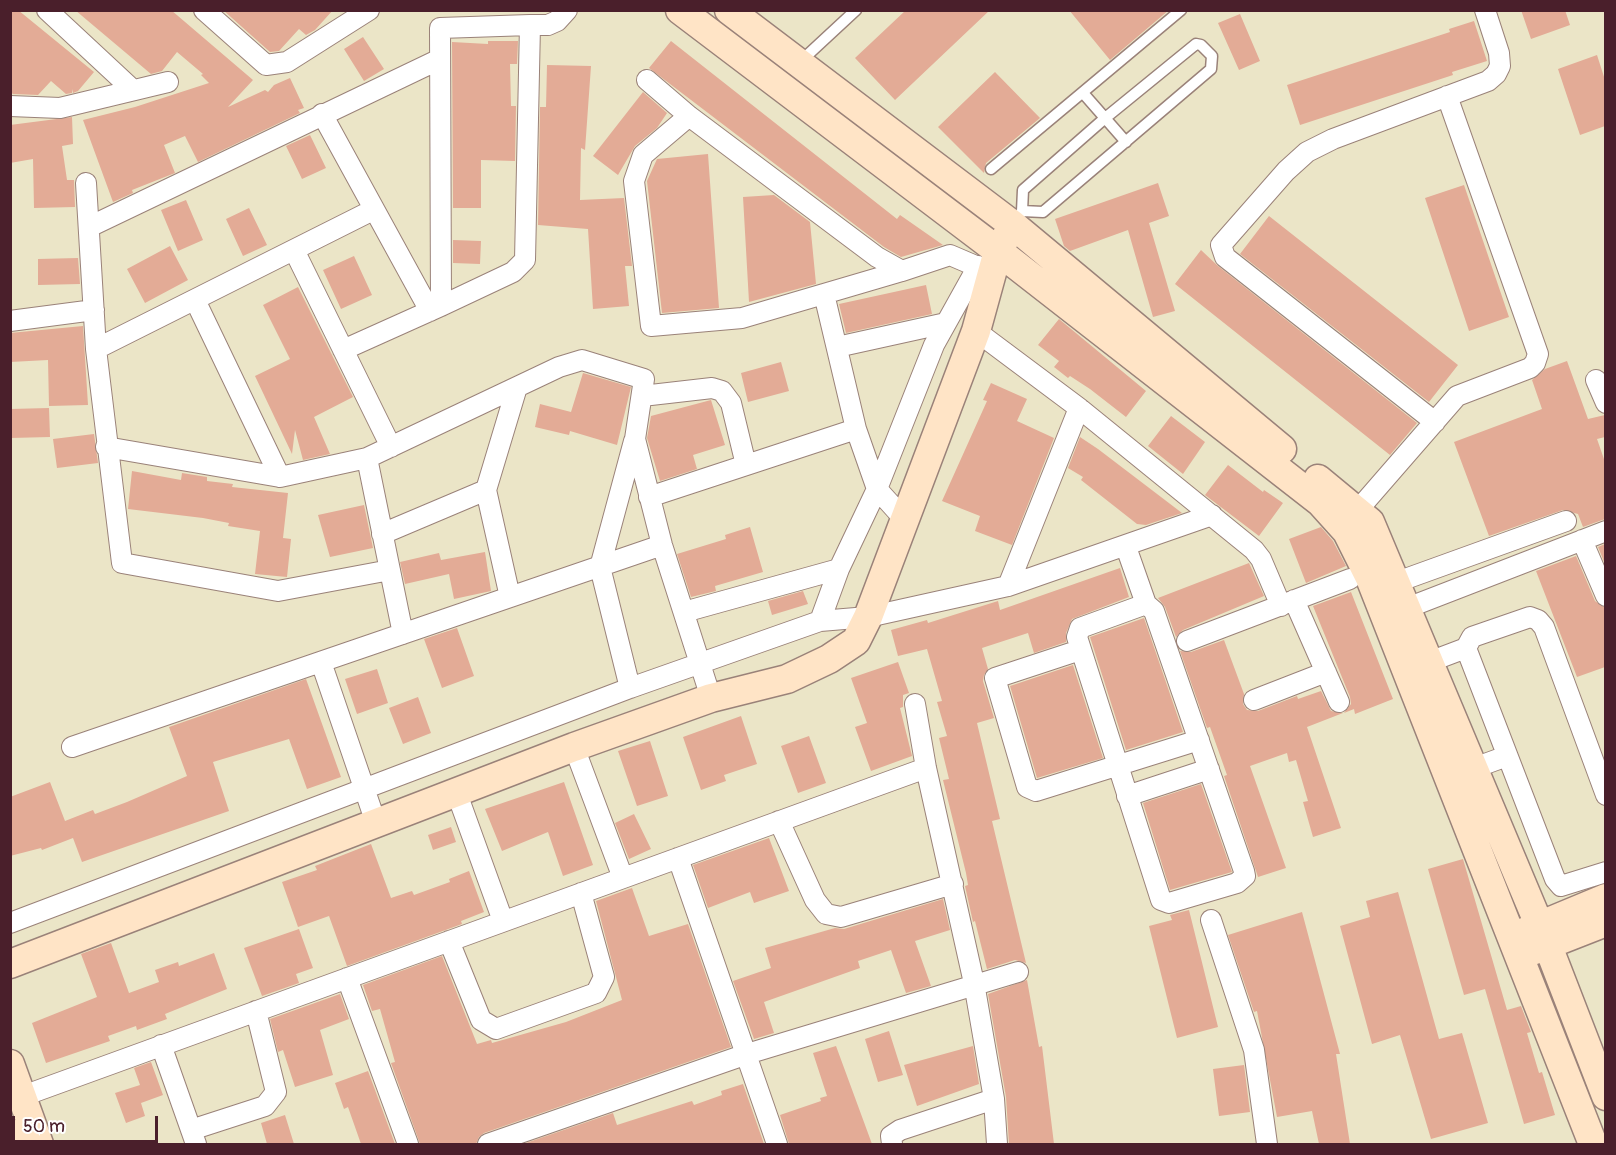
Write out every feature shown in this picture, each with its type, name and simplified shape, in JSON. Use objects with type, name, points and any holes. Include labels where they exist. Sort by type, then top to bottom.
[{"type":"street","points":[[47,10],[132,90]]},
{"type":"street","points":[[204,10],[266,65],[287,62],[363,12]]},
{"type":"street","points":[[436,308],[440,28],[548,25],[557,21],[567,10]]},
{"type":"street","points":[[680,10],[989,263],[1320,502],[1347,532],[1370,578],[1593,1144]]},
{"type":"street","points":[[729,10],[799,63],[1017,218],[1370,522],[1474,768],[1605,1091]]},
{"type":"street","points":[[1434,422],[1226,257],[1221,252],[1221,244],[1286,171],[1307,152],[1333,139],[1488,81],[1496,74],[1500,66],[1499,53],[1485,10]]},
{"type":"street","points":[[343,350],[513,272],[525,260],[530,25]]},
{"type":"street","points":[[89,227],[441,59]]},
{"type":"street","points":[[647,80],[689,116],[877,257],[902,271]]},
{"type":"street","points":[[10,106],[60,108],[168,81]]},
{"type":"street","points":[[1357,511],[1457,396],[1530,368],[1535,363],[1538,354],[1447,96]]},
{"type":"street","points":[[322,114],[373,210],[436,308]]},
{"type":"street","points":[[689,116],[643,155],[634,181],[651,326],[742,318],[950,255],[989,263]]},
{"type":"street","points":[[86,183],[96,349],[106,447],[122,563],[278,591],[390,570]]},
{"type":"street","points":[[96,349],[373,210]]},
{"type":"street","points":[[820,621],[839,569],[877,489],[934,345],[946,323],[989,263],[1017,218]]},
{"type":"street","points":[[294,250],[391,447]]},
{"type":"street","points":[[10,964],[574,747],[711,698],[787,679],[829,659],[856,641],[868,617],[976,332],[989,263]]},
{"type":"street","points":[[824,294],[856,429],[877,489],[905,520]]},
{"type":"street","points":[[195,300],[280,477]]},
{"type":"street","points":[[10,321],[94,310]]},
{"type":"street","points":[[837,347],[946,323]]},
{"type":"street","points":[[976,332],[1079,408],[1259,555],[1326,672],[1339,702]]},
{"type":"street","points":[[106,447],[280,477],[367,458],[517,387],[582,360],[644,379],[635,439],[600,567],[630,688]]},
{"type":"street","points":[[1596,380],[1605,403]]},
{"type":"street","points":[[510,597],[486,490],[517,387]]},
{"type":"street","points":[[642,396],[712,388],[722,391],[730,403],[746,465]]},
{"type":"street","points":[[1008,586],[1079,408]]},
{"type":"street","points":[[649,497],[856,429]]},
{"type":"street","points":[[635,439],[662,545],[711,698]]},
{"type":"street","points":[[367,458],[404,634]]},
{"type":"street","points":[[382,534],[486,490]]},
{"type":"street","points":[[10,922],[630,688],[820,621],[868,617],[1008,586],[1212,515]]},
{"type":"street","points":[[1397,582],[1566,522]]},
{"type":"street","points":[[1407,608],[1605,531]]},
{"type":"street","points":[[1582,540],[1605,596]]},
{"type":"street","points":[[72,747],[662,545]]},
{"type":"street","points":[[1126,546],[1146,604],[1155,611],[1245,876],[1237,883],[1164,903],[1117,766],[1077,637],[1080,627],[1146,604]]},
{"type":"street","points":[[684,612],[839,569]]},
{"type":"street","points":[[1187,641],[1350,579]]},
{"type":"street","points":[[1429,662],[1466,648],[1472,637],[1530,617],[1538,620],[1544,627],[1605,795]]},
{"type":"street","points":[[1466,648],[1555,879],[1561,886],[1605,872]]},
{"type":"street","points":[[1080,650],[995,678],[1028,788],[1036,791],[1198,740]]},
{"type":"street","points":[[321,662],[362,788],[376,823]]},
{"type":"street","points":[[1254,700],[1326,672]]},
{"type":"street","points":[[915,704],[926,768],[974,983],[994,1099],[997,1144]]},
{"type":"street","points":[[574,747],[623,878]]},
{"type":"street","points":[[1474,768],[1507,756]]},
{"type":"street","points":[[22,1096],[926,768]]},
{"type":"street","points":[[1127,796],[1209,769]]},
{"type":"street","points":[[456,791],[503,921]]},
{"type":"street","points":[[779,821],[815,900],[826,914],[840,917],[953,884]]},
{"type":"street","points":[[678,858],[777,1144]]},
{"type":"street","points":[[449,941],[482,1020],[496,1029],[596,993],[604,977],[581,893]]},
{"type":"street","points":[[1543,936],[1605,898]]},
{"type":"street","points":[[1211,920],[1254,1050],[1267,1144]]},
{"type":"street","points":[[1516,946],[1543,936],[1605,922]]},
{"type":"street","points":[[488,1144],[747,1054],[974,983],[1018,972]]},
{"type":"street","points":[[346,978],[408,1144]]},
{"type":"street","points":[[161,1045],[193,1137],[265,1106],[276,1092],[256,1011]]},
{"type":"street","points":[[10,1064],[39,1144]]},
{"type":"street","points":[[892,1144],[891,1136],[900,1130],[994,1099]]},
{"type":"street","points":[[10,1132],[15,1144]]},
{"type":"lane","points":[[799,63],[856,10]]},
{"type":"lane","points":[[991,169],[1181,10]]},
{"type":"lane","points":[[1196,44],[1201,45],[1212,56],[1211,69],[1043,212],[1017,218],[1023,190],[1104,119],[1196,44]]},
{"type":"lane","points":[[1083,93],[1126,142]]},
{"type":"building","points":[[10,10],[18,10],[94,72],[78,91],[73,93],[72,89],[72,93],[66,94],[51,81],[38,95],[10,92]]},
{"type":"building","points":[[75,10],[171,10],[253,80],[228,107],[265,90],[268,92],[274,85],[290,78],[304,108],[298,110],[300,113],[198,162],[185,136],[164,145],[175,173],[132,190],[133,193],[113,202],[83,120],[135,107],[209,83],[201,75],[203,74],[177,52],[162,71],[151,74]]},
{"type":"building","points":[[223,10],[333,10],[315,30],[306,35],[299,29],[279,51],[270,52]]},
{"type":"building","points":[[906,10],[990,10],[895,100],[855,58]]},
{"type":"building","points":[[1069,10],[1169,10],[1110,60]]},
{"type":"building","points":[[1521,10],[1565,10],[1570,25],[1531,39]]},
{"type":"building","points":[[1240,14],[1260,61],[1239,70],[1218,23]]},
{"type":"building","points":[[1474,21],[1487,61],[1452,72],[1453,75],[1300,125],[1287,85],[1450,32],[1449,29]]},
{"type":"building","points":[[363,37],[384,69],[364,81],[344,49]]},
{"type":"building","points":[[488,41],[518,41],[517,64],[510,64],[511,106],[516,106],[515,161],[481,160],[481,208],[453,208],[452,42],[488,44]]},
{"type":"building","points":[[671,41],[897,219],[900,215],[943,245],[901,257],[884,247],[649,68]]},
{"type":"building","points":[[1597,55],[1605,80],[1605,126],[1580,135],[1558,69]]},
{"type":"building","points":[[547,65],[591,66],[585,150],[581,148],[580,200],[624,198],[632,266],[625,266],[629,306],[593,309],[588,229],[538,225],[540,107],[546,107]]},
{"type":"building","points":[[995,72],[1040,118],[986,163],[984,173],[938,127]]},
{"type":"building","points":[[643,92],[667,113],[657,128],[635,146],[618,175],[593,156]]},
{"type":"building","points":[[72,117],[73,144],[62,146],[67,180],[74,180],[75,207],[34,208],[33,159],[10,163],[10,125]]},
{"type":"building","points":[[310,135],[326,168],[302,179],[286,146]]},
{"type":"building","points":[[708,154],[719,308],[662,313],[647,181],[657,159]]},
{"type":"building","points":[[1158,183],[1169,216],[1149,223],[1175,311],[1153,317],[1128,230],[1070,251],[1064,246],[1055,219]]},
{"type":"building","points":[[1464,185],[1509,317],[1469,331],[1425,198]]},
{"type":"building","points":[[774,195],[810,222],[816,284],[749,302],[743,197]]},
{"type":"building","points":[[186,200],[203,240],[178,251],[161,210]]},
{"type":"building","points":[[249,208],[267,245],[243,256],[226,219]]},
{"type":"building","points":[[1269,216],[1458,365],[1429,402],[1240,254]]},
{"type":"building","points":[[453,240],[481,241],[480,264],[453,263]]},
{"type":"building","points":[[170,246],[188,280],[145,303],[127,269]]},
{"type":"building","points":[[1201,250],[1218,266],[1417,423],[1390,455],[1175,284]]},
{"type":"building","points":[[354,256],[372,295],[341,309],[323,270]]},
{"type":"building","points":[[78,258],[80,284],[38,285],[38,259]]},
{"type":"building","points":[[926,285],[932,314],[846,333],[839,304]]},
{"type":"building","points":[[298,287],[353,397],[314,417],[330,454],[303,460],[295,430],[292,454],[255,376],[290,359],[263,305]]},
{"type":"building","points":[[1059,319],[1146,391],[1126,417],[1090,389],[1070,376],[1068,378],[1054,367],[1059,361],[1038,345]]},
{"type":"building","points":[[83,326],[88,405],[49,406],[48,360],[10,362],[10,333]]},
{"type":"building","points":[[1567,361],[1588,419],[1605,415],[1605,437],[1597,439],[1605,462],[1605,519],[1583,527],[1578,514],[1563,510],[1489,536],[1454,442],[1542,409],[1532,380],[1545,369]]},
{"type":"building","points":[[781,362],[789,391],[748,402],[741,373]]},
{"type":"building","points":[[583,373],[631,387],[617,445],[570,431],[569,435],[535,427],[540,404],[571,412]]},
{"type":"building","points":[[991,383],[1027,399],[1017,421],[1054,438],[1012,545],[975,531],[980,516],[942,501],[987,401],[983,400]]},
{"type":"building","points":[[711,400],[725,445],[693,455],[697,469],[660,481],[647,438],[651,416]]},
{"type":"building","points":[[49,408],[50,437],[10,438],[10,409]]},
{"type":"building","points":[[1171,416],[1205,442],[1183,474],[1148,446]]},
{"type":"building","points":[[94,434],[98,463],[57,468],[53,439]]},
{"type":"building","points":[[1080,437],[1182,513],[1146,525],[1137,524],[1081,480],[1083,477],[1068,468]]},
{"type":"building","points":[[1228,465],[1263,492],[1264,490],[1283,503],[1259,536],[1205,495]]},
{"type":"building","points":[[132,471],[181,480],[182,473],[207,477],[207,481],[233,484],[232,487],[288,493],[283,538],[291,539],[287,577],[255,574],[260,531],[228,526],[229,523],[203,518],[128,509]]},
{"type":"building","points":[[364,505],[373,548],[330,557],[318,515]]},
{"type":"building","points":[[750,527],[763,572],[715,586],[716,591],[691,597],[677,554],[726,539],[725,535]]},
{"type":"building","points":[[1321,527],[1333,541],[1346,566],[1306,583],[1289,539]]},
{"type":"building","points":[[1605,544],[1605,564],[1598,547]]},
{"type":"building","points":[[485,552],[491,591],[454,599],[449,574],[405,584],[400,562],[439,553],[441,560]]},
{"type":"building","points":[[1576,556],[1595,601],[1605,608],[1605,667],[1577,677],[1536,571]]},
{"type":"building","points":[[1249,563],[1264,596],[1183,630],[1176,637],[1165,607],[1158,598]]},
{"type":"building","points":[[1120,568],[1129,597],[1072,619],[1066,633],[1066,642],[1034,653],[1028,633],[982,648],[988,669],[983,681],[994,718],[977,723],[1000,819],[992,821],[1026,963],[1015,960],[987,969],[975,921],[973,922],[965,886],[968,885],[966,873],[943,780],[949,779],[939,738],[947,736],[937,702],[942,701],[927,649],[898,656],[891,630],[927,620],[928,623],[998,601],[1000,610]]},
{"type":"building","points":[[803,591],[808,604],[772,615],[768,601]]},
{"type":"building","points":[[1351,592],[1393,699],[1355,714],[1354,709],[1344,713],[1351,704],[1350,697],[1313,606]]},
{"type":"building","points":[[1144,618],[1183,732],[1126,750],[1090,637]]},
{"type":"building","points":[[457,628],[474,676],[442,688],[424,639]]},
{"type":"building","points":[[1224,640],[1244,694],[1243,704],[1247,710],[1258,711],[1297,696],[1298,699],[1321,691],[1331,711],[1343,713],[1307,727],[1341,828],[1313,837],[1303,802],[1308,801],[1296,760],[1289,762],[1287,753],[1250,766],[1286,868],[1258,877],[1224,776],[1227,775],[1210,727],[1207,728],[1180,651],[1191,652]]},
{"type":"building","points":[[898,662],[909,693],[903,695],[903,707],[900,708],[912,756],[871,771],[855,727],[867,723],[851,678]]},
{"type":"building","points":[[1073,665],[1103,758],[1037,778],[1010,686]]},
{"type":"building","points":[[377,669],[388,703],[357,714],[345,679]]},
{"type":"building","points":[[306,679],[341,777],[307,789],[289,739],[213,762],[229,811],[82,862],[73,838],[42,850],[41,848],[10,856],[10,797],[50,782],[65,821],[93,810],[95,814],[127,802],[187,776],[169,727]]},
{"type":"building","points":[[418,697],[431,733],[403,744],[389,708]]},
{"type":"building","points":[[741,716],[757,764],[724,775],[726,781],[701,790],[683,737]]},
{"type":"building","points":[[809,736],[826,783],[798,793],[781,746]]},
{"type":"building","points":[[650,741],[668,796],[637,806],[618,751]]},
{"type":"building","points":[[564,782],[593,865],[563,876],[548,832],[502,851],[485,809]]},
{"type":"building","points":[[1201,784],[1232,872],[1170,890],[1143,803]]},
{"type":"building","points":[[634,814],[651,849],[629,859],[615,823]]},
{"type":"building","points":[[451,827],[456,842],[433,850],[428,835]]},
{"type":"building","points":[[769,838],[789,891],[754,903],[750,892],[708,908],[693,865]]},
{"type":"building","points":[[371,844],[391,898],[412,891],[414,895],[450,882],[449,879],[469,871],[484,912],[461,921],[462,924],[347,966],[329,916],[298,927],[282,882],[317,870],[315,866]]},
{"type":"building","points":[[1463,859],[1507,1010],[1521,1006],[1531,1032],[1527,1033],[1539,1073],[1542,1072],[1555,1115],[1524,1124],[1485,989],[1464,995],[1428,869]]},
{"type":"building","points":[[632,888],[649,936],[688,924],[731,1047],[484,1133],[476,1144],[420,1144],[391,1063],[395,1062],[380,1009],[372,1011],[363,985],[442,956],[477,1044],[491,1040],[492,1043],[566,1022],[622,1000],[596,901]]},
{"type":"building","points":[[1398,892],[1439,1039],[1462,1033],[1488,1123],[1431,1139],[1400,1035],[1372,1044],[1340,926],[1370,917],[1366,901]]},
{"type":"building","points":[[943,899],[950,930],[915,941],[931,986],[906,993],[891,950],[858,961],[860,968],[764,1002],[774,1033],[754,1039],[733,981],[771,968],[765,948],[835,928],[844,929]]},
{"type":"building","points":[[1189,910],[1218,1027],[1177,1038],[1149,926],[1172,920],[1170,915]]},
{"type":"building","points":[[1302,912],[1340,1054],[1336,1054],[1350,1144],[1319,1144],[1312,1111],[1277,1117],[1257,1011],[1254,1012],[1228,935]]},
{"type":"building","points":[[299,929],[313,968],[296,974],[299,983],[262,996],[244,948]]},
{"type":"building","points":[[111,943],[129,993],[159,982],[155,970],[178,962],[179,966],[214,953],[227,989],[165,1014],[167,1019],[137,1030],[136,1026],[108,1036],[110,1041],[46,1063],[32,1023],[97,997],[81,954]]},
{"type":"building","points":[[1027,980],[1039,1047],[1042,1046],[1054,1144],[1009,1144],[1006,1097],[988,994]]},
{"type":"building","points":[[340,994],[349,1019],[320,1030],[333,1075],[295,1087],[283,1050],[278,1052],[270,1019]]},
{"type":"building","points":[[889,1031],[903,1075],[878,1082],[865,1039]]},
{"type":"building","points":[[836,1046],[872,1144],[789,1144],[780,1115],[821,1101],[820,1098],[827,1096],[813,1053]]},
{"type":"building","points":[[973,1046],[979,1084],[917,1106],[904,1065]]},
{"type":"building","points":[[151,1062],[163,1095],[141,1103],[145,1116],[126,1123],[115,1093],[140,1085],[134,1068]]},
{"type":"building","points":[[1244,1065],[1250,1112],[1219,1116],[1213,1069]]},
{"type":"building","points":[[368,1071],[395,1144],[361,1144],[348,1107],[344,1109],[335,1083]]},
{"type":"building","points":[[743,1084],[764,1144],[523,1144],[613,1113],[617,1125],[692,1101],[694,1105],[722,1095],[721,1091]]},
{"type":"building","points":[[285,1115],[294,1144],[267,1144],[261,1123]]}]
